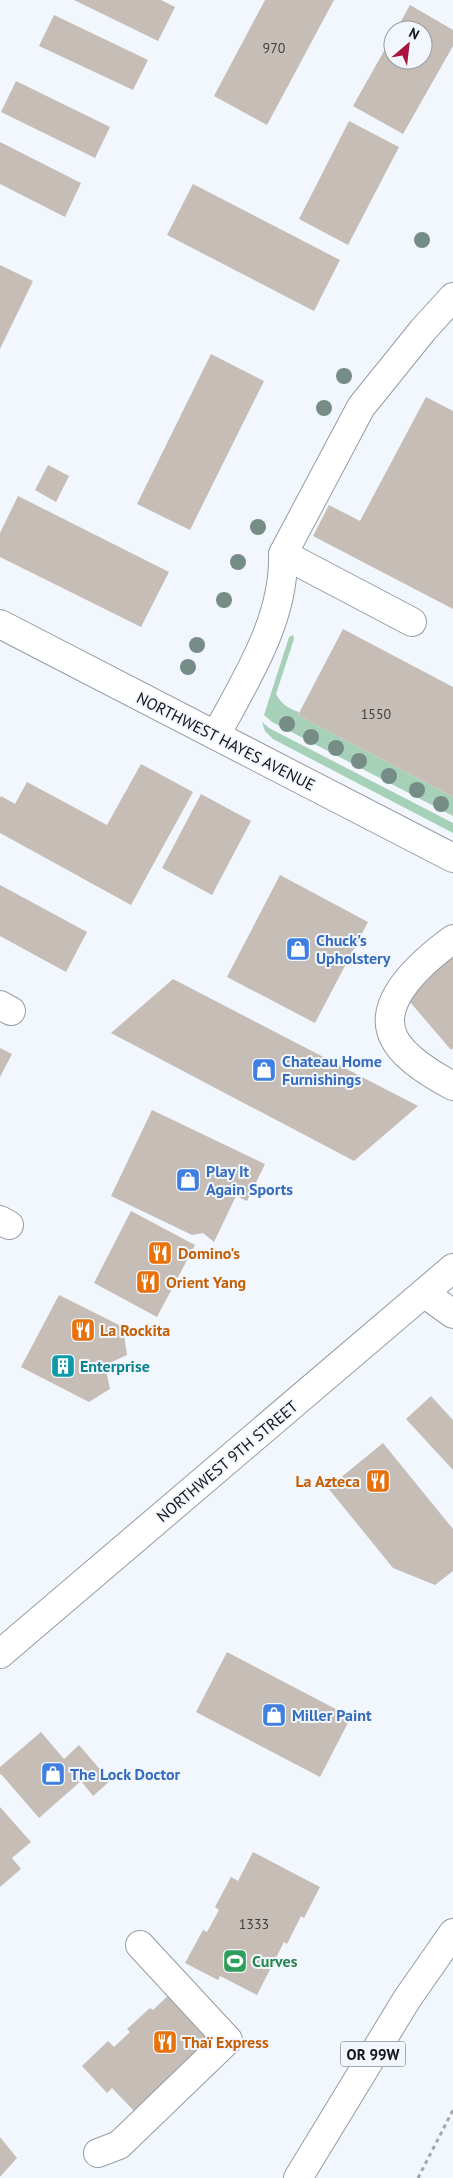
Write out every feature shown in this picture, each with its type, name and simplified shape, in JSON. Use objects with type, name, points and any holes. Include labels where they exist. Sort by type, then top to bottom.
[{"type":"main road","points":[[216,735],[247,678],[278,606],[284,576],[284,554],[361,407],[423,330],[453,297]]},
{"type":"main road","points":[[284,554],[412,622]]},
{"type":"main road","name":"NORTHWEST HAYES AVENUE","points":[[0,624],[453,858]]},
{"type":"main road","points":[[453,939],[430,956],[407,980],[395,998],[390,1024],[393,1037],[407,1055],[453,1086]]},
{"type":"main road","name":"NORTHWEST 9TH STREET","points":[[0,1654],[453,1268]]},
{"type":"main road","points":[[424,1293],[453,1314]]},
{"type":"main road","name":"OR 99W","points":[[298,2178],[407,2000],[453,1933]]},
{"type":"main road","points":[[98,2153],[119,2145],[228,2040],[140,1945]]},
{"type":"path","points":[[418,2178],[453,2110]]},
{"type":"green space","points":[[293,635],[294,639],[276,694],[280,701],[289,708],[299,712],[298,715],[453,797],[453,816],[272,722],[264,715],[289,637]]},
{"type":"green space","points":[[262,722],[269,728],[453,823],[453,833],[273,739],[265,731]]},
{"type":"building","points":[[74,0],[161,0],[175,7],[158,41]]},
{"type":"building","points":[[265,0],[334,0],[267,125],[214,96]]},
{"type":"building","points":[[410,5],[453,30],[453,46],[403,134],[353,106],[383,53],[383,70],[433,70],[433,20],[402,20]]},
{"type":"building","points":[[54,15],[148,60],[133,90],[39,46]]},
{"type":"building","points":[[16,81],[110,127],[95,158],[1,112]]},
{"type":"building","points":[[349,121],[399,147],[348,245],[299,219]]},
{"type":"building","points":[[0,142],[81,183],[65,217],[0,184]]},
{"type":"building","points":[[193,184],[340,260],[314,311],[167,235]]},
{"type":"building","points":[[0,265],[33,281],[0,349]]},
{"type":"building","points":[[211,354],[264,381],[190,530],[137,504]]},
{"type":"building","points":[[426,397],[453,411],[453,609],[313,536],[329,505],[360,521]]},
{"type":"building","points":[[48,465],[69,476],[56,502],[35,490]]},
{"type":"building","points":[[18,496],[169,572],[141,627],[0,557],[0,533]]},
{"type":"building","points":[[343,629],[453,687],[453,797],[298,715]]},
{"type":"building","points":[[141,764],[193,792],[131,905],[0,833],[1,796],[15,804],[27,782],[107,825]]},
{"type":"building","points":[[201,794],[251,821],[212,895],[162,868]]},
{"type":"building","name":"Chuck's Upholstery","points":[[280,875],[368,922],[315,1023],[227,977]]},
{"type":"building","points":[[0,885],[87,932],[66,972],[0,936]]},
{"type":"building","points":[[453,954],[453,1048],[451,1050],[404,995]]},
{"type":"building","name":"Chateau Home Furnishings","points":[[173,979],[418,1106],[354,1161],[111,1033]]},
{"type":"building","points":[[0,1048],[12,1054],[0,1077]]},
{"type":"building","name":"Play It Again Sports","points":[[152,1110],[265,1164],[247,1201],[236,1196],[214,1242],[203,1233],[192,1235],[111,1196]]},
{"type":"building","points":[[131,1211],[195,1245],[157,1317],[94,1283]]},
{"type":"building","points":[[59,1295],[123,1327],[127,1355],[105,1365],[110,1389],[89,1402],[21,1367]]},
{"type":"building","points":[[431,1396],[453,1420],[453,1470],[406,1419]]},
{"type":"building","points":[[383,1443],[453,1529],[453,1571],[435,1585],[393,1568],[328,1488]]},
{"type":"building","name":"Miller Paint","points":[[227,1652],[351,1717],[320,1777],[196,1712]]},
{"type":"building","name":"The Lock Doctor","points":[[41,1732],[64,1759],[79,1745],[110,1781],[93,1796],[81,1781],[39,1818],[0,1775],[0,1767]]},
{"type":"building","points":[[0,1807],[31,1842],[12,1858],[21,1869],[0,1887]]},
{"type":"building","points":[[253,1852],[320,1887],[304,1918],[301,1916],[287,1944],[284,1942],[257,1995],[220,1976],[218,1980],[185,1963],[203,1930],[207,1932],[219,1910],[215,1907],[231,1877],[238,1881]]},
{"type":"building","points":[[172,1992],[213,2042],[137,2114],[112,2088],[107,2093],[82,2066],[108,2041],[114,2047],[130,2032],[127,2029],[150,2008],[153,2010]]},
{"type":"building","points":[[0,2137],[17,2158],[0,2177]]},
{"type":"place","name":"Chuck's Upholstery","points":[[298,949]]},
{"type":"place","name":"Chateau Home Furnishings","points":[[264,1070]]},
{"type":"place","name":"Play It Again Sports","points":[[188,1180]]},
{"type":"place","name":"Domino's","points":[[160,1253]]},
{"type":"place","name":"Orient Yang","points":[[148,1282]]},
{"type":"place","name":"La Rockita","points":[[83,1330]]},
{"type":"place","name":"Enterprise","points":[[63,1366]]},
{"type":"place","name":"La Azteca","points":[[378,1481]]},
{"type":"place","name":"Miller Paint","points":[[274,1715]]},
{"type":"place","name":"The Lock Doctor","points":[[53,1774]]},
{"type":"place","name":"Curves","points":[[235,1961]]},
{"type":"place","name":"Thaï Express","points":[[165,2042]]}]
